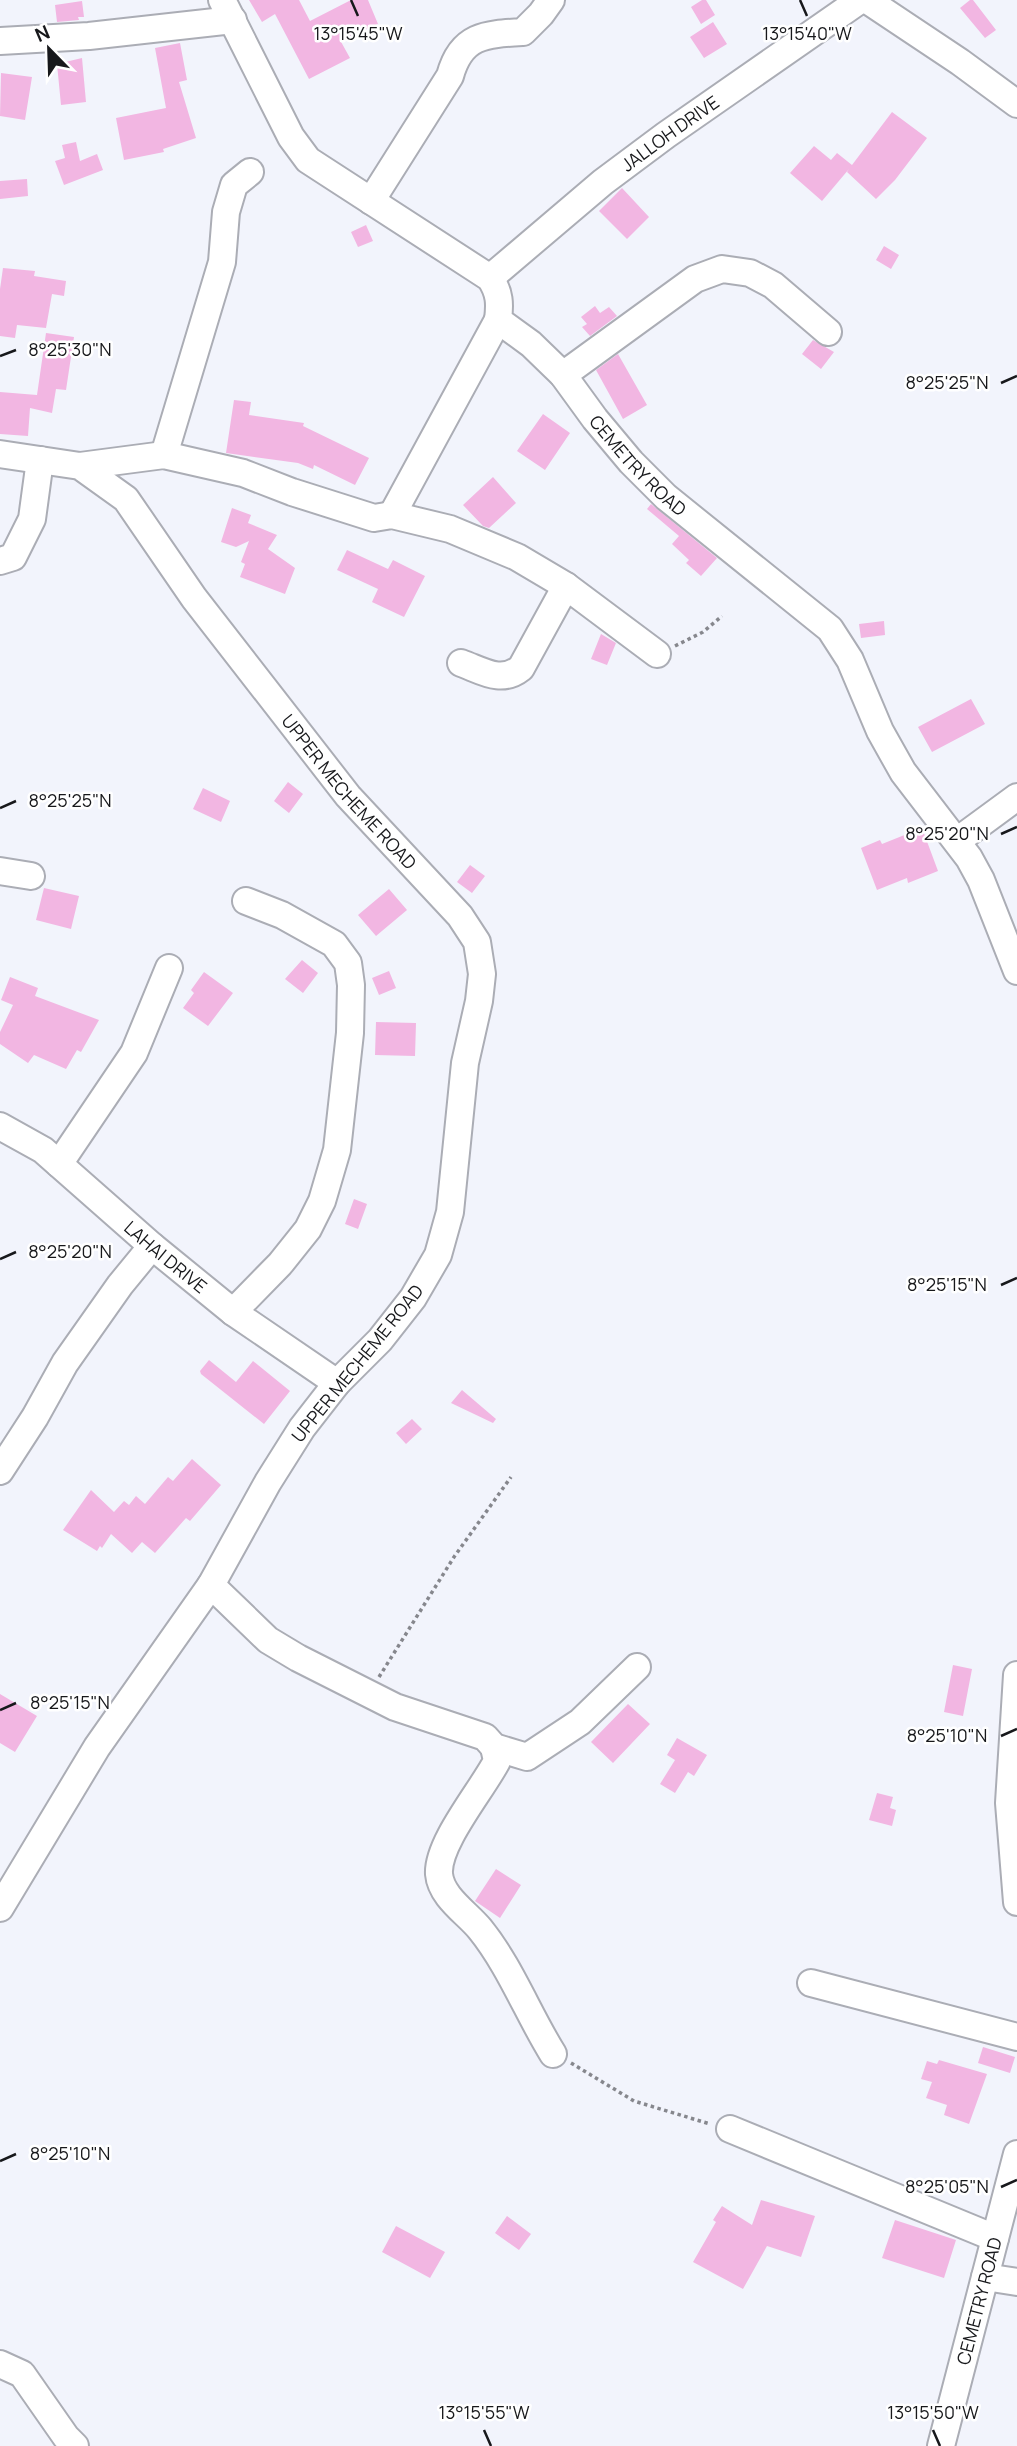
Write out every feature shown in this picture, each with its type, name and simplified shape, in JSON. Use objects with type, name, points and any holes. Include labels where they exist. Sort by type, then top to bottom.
[{"type":"street","points":[[371,201],[450,76],[455,57],[472,39],[523,32],[551,0]]},
{"type":"street","name":"JALLOH DRIVE","points":[[490,278],[603,182],[860,0]]},
{"type":"street","points":[[867,0],[1017,104]]},
{"type":"street","points":[[0,41],[89,36],[228,10],[291,137],[309,160],[490,278],[500,302],[498,320],[392,515]]},
{"type":"street","points":[[164,454],[222,262],[226,212],[234,185],[250,172]]},
{"type":"street","points":[[563,374],[695,279],[722,269],[750,273],[772,285],[828,332]]},
{"type":"street","name":"CEMETRY ROAD","points":[[498,320],[531,344],[563,374],[595,419],[631,462],[666,497],[830,629],[850,660],[880,731],[903,772],[957,841],[981,880],[1017,971]]},
{"type":"street","name":"UPPER MECHEME ROAD","points":[[0,454],[80,467],[126,499],[194,598],[324,765],[387,839],[460,916],[477,942],[482,974],[464,1074],[450,1212],[438,1255],[413,1298],[337,1383],[302,1428],[268,1482],[211,1585],[97,1747],[0,1908]]},
{"type":"street","points":[[80,467],[164,454],[243,473],[374,518],[392,515],[450,529],[517,557],[566,586],[657,654]]},
{"type":"street","points":[[0,561],[13,557],[32,519],[40,460]]},
{"type":"street","points":[[461,663],[498,676],[511,676],[521,667],[566,586]]},
{"type":"street","points":[[957,841],[1017,797]]},
{"type":"street","points":[[0,871],[31,876]]},
{"type":"street","points":[[233,1312],[280,1264],[308,1229],[322,1200],[337,1150],[350,1033],[351,985],[348,963],[334,944],[282,915],[246,901]]},
{"type":"street","points":[[59,1164],[134,1053],[169,968]]},
{"type":"street","name":"LAHAI DRIVE","points":[[0,1126],[43,1150],[152,1246],[233,1312],[337,1383]]},
{"type":"street","points":[[0,1471],[35,1417],[65,1363],[120,1285],[152,1246]]},
{"type":"street","points":[[211,1585],[268,1640],[298,1658],[395,1707],[485,1737],[494,1747],[497,1761],[443,1852],[439,1875],[447,1894],[490,1941],[554,2054]]},
{"type":"street","points":[[494,1747],[527,1756],[580,1722],[637,1667]]},
{"type":"street","points":[[1017,1675],[1013,1803],[1017,1902]]},
{"type":"street","points":[[811,1983],[1017,2037]]},
{"type":"street","points":[[730,2130],[995,2238]]},
{"type":"street","name":"CEMETRY ROAD","points":[[941,2446],[1017,2154]]},
{"type":"street","points":[[985,2277],[1017,2282]]},
{"type":"street","points":[[0,2364],[22,2374],[75,2446]]},
{"type":"path","points":[[657,654],[703,632],[722,616]]},
{"type":"path","points":[[369,1694],[454,1557],[511,1477]]},
{"type":"path","points":[[554,2054],[634,2101],[730,2130]]},
{"type":"building","points":[[249,0],[299,0],[310,21],[351,0],[368,0],[378,24],[340,40],[350,58],[309,79],[275,14],[262,22]]},
{"type":"building","points":[[706,0],[715,15],[701,24],[691,7]]},
{"type":"building","points":[[973,0],[996,30],[985,38],[960,8]]},
{"type":"building","points":[[82,1],[84,17],[57,22],[55,5]]},
{"type":"building","points":[[713,22],[727,44],[704,58],[690,37]]},
{"type":"building","points":[[180,43],[187,80],[179,82],[196,138],[163,149],[164,152],[124,160],[116,118],[166,108],[155,48]]},
{"type":"building","points":[[82,58],[86,102],[61,105],[57,64]]},
{"type":"building","points":[[1,73],[32,77],[25,120],[0,116]]},
{"type":"building","points":[[892,112],[927,138],[895,180],[876,199],[847,172],[849,169],[822,201],[790,173],[814,146],[831,160],[837,153],[852,165]]},
{"type":"building","points":[[76,142],[80,161],[97,154],[103,170],[64,185],[55,161],[65,158],[62,145]]},
{"type":"building","points":[[27,179],[28,196],[0,199],[0,181]]},
{"type":"building","points":[[622,188],[649,217],[627,239],[599,211]]},
{"type":"building","points":[[366,225],[373,241],[358,247],[351,232]]},
{"type":"building","points":[[884,246],[899,255],[891,269],[876,260]]},
{"type":"building","points":[[3,268],[35,271],[34,276],[66,281],[64,296],[52,294],[46,328],[17,325],[15,338],[0,336]]},
{"type":"building","points":[[595,306],[600,313],[609,307],[617,316],[590,336],[582,327],[587,324],[581,317]]},
{"type":"building","points":[[46,333],[74,337],[66,390],[56,389],[52,413],[30,408],[28,436],[0,434],[0,392],[37,395]]},
{"type":"building","points":[[813,340],[834,352],[821,369],[802,354]]},
{"type":"building","points":[[618,354],[647,405],[623,419],[596,370]]},
{"type":"building","points":[[234,400],[251,402],[249,415],[304,423],[303,426],[369,458],[355,485],[314,465],[313,469],[298,463],[226,453]]},
{"type":"building","points":[[543,414],[570,433],[545,470],[517,451]]},
{"type":"building","points":[[493,477],[516,503],[489,528],[483,526],[463,505]]},
{"type":"building","points":[[651,504],[717,558],[701,576],[686,563],[689,560],[672,544],[679,536],[647,509]]},
{"type":"building","points":[[232,508],[251,515],[248,523],[277,535],[268,549],[295,568],[285,594],[240,577],[245,564],[241,562],[249,541],[236,547],[221,542]]},
{"type":"building","points":[[347,550],[388,569],[393,560],[425,576],[404,617],[372,602],[378,589],[337,570]]},
{"type":"building","points":[[884,621],[885,635],[861,638],[859,624]]},
{"type":"building","points":[[601,634],[616,643],[607,665],[591,659]]},
{"type":"building","points":[[971,699],[985,724],[932,752],[918,727]]},
{"type":"building","points":[[288,782],[303,794],[289,813],[274,801]]},
{"type":"building","points":[[203,788],[230,801],[221,822],[193,809]]},
{"type":"building","points":[[922,828],[938,871],[908,883],[907,878],[877,890],[861,848],[880,840],[882,844]]},
{"type":"building","points":[[470,865],[485,876],[472,893],[457,882]]},
{"type":"building","points":[[44,888],[79,896],[71,929],[36,920]]},
{"type":"building","points":[[389,889],[407,910],[376,936],[358,915]]},
{"type":"building","points":[[302,960],[318,973],[303,993],[285,979]]},
{"type":"building","points":[[389,971],[396,988],[379,995],[372,978]]},
{"type":"building","points":[[204,972],[233,993],[208,1026],[183,1008],[194,993],[191,990]]},
{"type":"building","points":[[10,977],[38,988],[35,996],[99,1020],[81,1052],[77,1050],[66,1069],[34,1055],[28,1063],[0,1044],[0,1032],[13,1005],[1,1000]]},
{"type":"building","points":[[376,1022],[416,1023],[415,1056],[375,1055]]},
{"type":"building","points":[[354,1199],[367,1204],[358,1229],[345,1224]]},
{"type":"building","points":[[209,1360],[236,1382],[253,1361],[290,1391],[264,1424],[201,1374],[200,1371]]},
{"type":"building","points":[[462,1390],[496,1419],[493,1423],[451,1403]]},
{"type":"building","points":[[412,1419],[422,1429],[406,1444],[396,1433]]},
{"type":"building","points":[[192,1459],[221,1485],[190,1521],[186,1518],[155,1553],[142,1542],[132,1553],[111,1534],[97,1551],[63,1530],[91,1490],[114,1512],[124,1501],[129,1505],[136,1496],[145,1504],[168,1477],[173,1481]]},
{"type":"building","points":[[953,1665],[972,1669],[963,1716],[944,1712]]},
{"type":"building","points":[[0,1694],[37,1716],[15,1752],[0,1743]]},
{"type":"building","points":[[628,1704],[650,1724],[613,1763],[591,1742]]},
{"type":"building","points":[[677,1738],[707,1755],[694,1776],[688,1772],[675,1793],[660,1784],[675,1760],[667,1755]]},
{"type":"building","points":[[877,1793],[893,1797],[890,1808],[896,1810],[892,1826],[869,1820]]},
{"type":"building","points":[[496,1869],[521,1885],[500,1918],[475,1901]]},
{"type":"building","points":[[983,2047],[1015,2057],[1010,2073],[978,2063]]},
{"type":"building","points":[[939,2060],[987,2074],[969,2124],[944,2115],[947,2105],[926,2098],[932,2082],[921,2079],[927,2061],[937,2064]]},
{"type":"building","points":[[761,2200],[815,2216],[801,2257],[767,2246],[743,2289],[693,2262],[722,2206],[752,2225]]},
{"type":"building","points":[[507,2216],[531,2234],[519,2250],[495,2233]]},
{"type":"building","points":[[895,2220],[956,2240],[944,2278],[882,2258]]},
{"type":"building","points":[[396,2226],[445,2252],[430,2278],[382,2252]]}]
